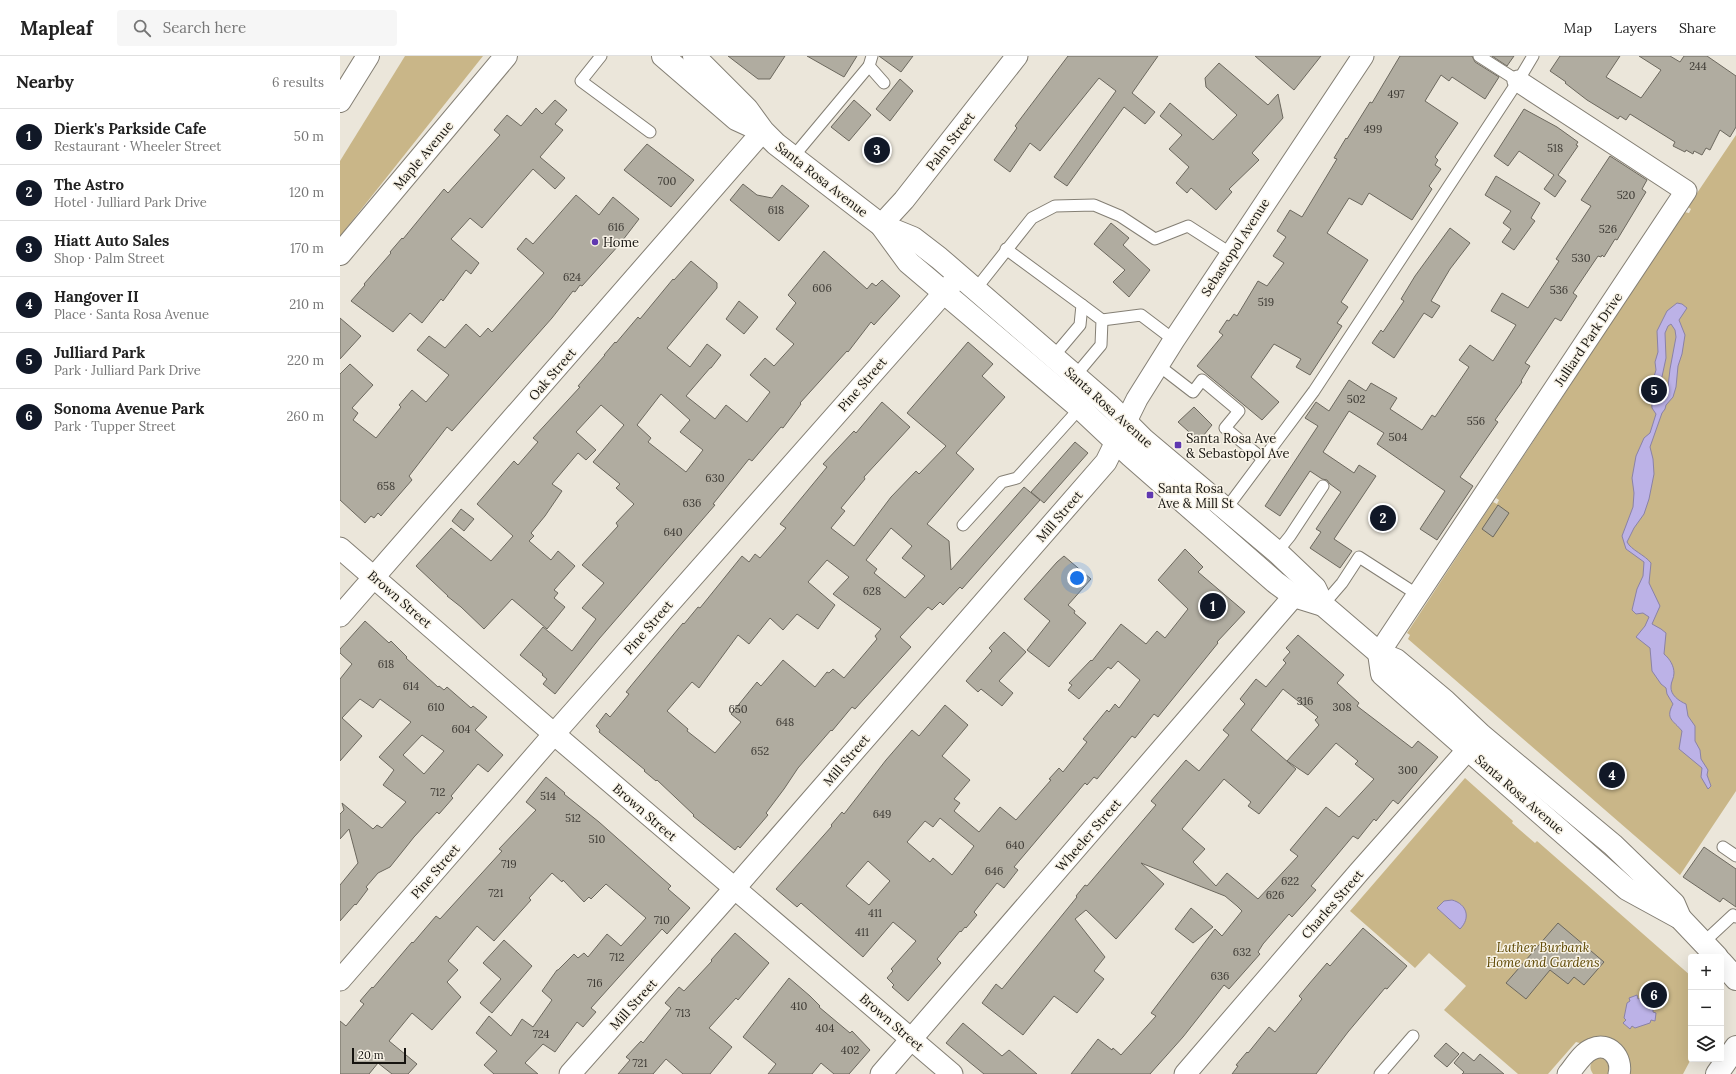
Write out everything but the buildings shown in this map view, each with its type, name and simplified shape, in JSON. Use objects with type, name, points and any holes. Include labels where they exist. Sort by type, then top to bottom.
[{"type":"main road","points":[[340,101],[368,56]]},
{"type":"main road","name":"Maple Avenue","points":[[340,254],[506,56]]},
{"type":"main road","name":"Santa Rosa Avenue","points":[[663,56],[736,119],[763,132],[881,225],[913,238],[959,276],[1075,376],[1144,440],[1277,552],[1315,588],[1323,605]]},
{"type":"main road","name":"Santa Rosa Avenue","points":[[694,56],[747,108],[763,132]]},
{"type":"main road","name":"Santa Rosa Avenue","points":[[881,225],[908,262],[1080,408],[1116,442],[1275,582],[1294,596],[1323,605],[1379,653],[1382,674],[1474,742],[1627,889],[1680,918],[1710,949]]},
{"type":"main road","points":[[1724,965],[1736,979]]},
{"type":"main road","points":[[1717,1074],[1736,1047]]},
{"type":"street","name":"Palm Street","points":[[881,225],[904,200],[1017,56]]},
{"type":"street","name":"Sebastopol Avenue","points":[[1116,442],[1137,399],[1158,365],[1230,253],[1362,56]]},
{"type":"street","name":"Julliard Park Drive","points":[[1379,653],[1686,191],[1518,81]]},
{"type":"street","name":"Oak Street","points":[[340,616],[763,132]]},
{"type":"street","name":"Pine Street","points":[[340,980],[554,734],[944,291],[959,276]]},
{"type":"street","name":"Mill Street","points":[[570,1074],[734,889],[1106,462],[1116,442]]},
{"type":"street","name":"Brown Street","points":[[340,548],[734,889],[952,1074]]},
{"type":"street","name":"Wheeler Street","points":[[881,1074],[1294,596]]},
{"type":"street","name":"Charles Street","points":[[1185,1074],[1359,872],[1474,742]]},
{"type":"street","points":[[1568,1074],[1587,1052],[1599,1047],[1606,1048],[1616,1055],[1621,1067],[1619,1074]]},
{"type":"lane","points":[[601,56],[580,81],[650,132]]},
{"type":"lane","points":[[1479,56],[1518,81]]},
{"type":"lane","points":[[1226,509],[1314,392],[1518,81],[1532,56]]},
{"type":"lane","points":[[793,157],[870,61],[884,83]]},
{"type":"lane","points":[[975,290],[1032,218],[1055,206],[1094,206],[1120,216],[1155,239],[1188,226],[1230,253]]},
{"type":"lane","points":[[1006,249],[1102,320],[1141,315],[1174,340]]},
{"type":"lane","points":[[1053,357],[1080,325],[1082,305]]},
{"type":"lane","points":[[1075,376],[1101,345],[1102,320]]},
{"type":"lane","points":[[1158,365],[1193,392],[1202,380],[1239,411],[1225,428],[1263,459]]},
{"type":"lane","points":[[963,525],[1002,482],[1017,478],[1080,408]]},
{"type":"lane","points":[[1277,552],[1290,536],[1323,486]]},
{"type":"lane","points":[[1323,605],[1342,583],[1360,557],[1418,595]]},
{"type":"lane","points":[[1722,847],[1736,856]]},
{"type":"lane","points":[[1710,949],[1733,915],[1736,917]]},
{"type":"lane","points":[[1380,1074],[1413,1036]]},
{"type":"green space","points":[[405,56],[483,56],[340,236],[340,161]]},
{"type":"green space","points":[[1736,135],[1736,791],[1680,875],[1408,639],[1410,635],[1407,633],[1493,502],[1497,504],[1499,500],[1496,498],[1684,212],[1689,213],[1691,209],[1688,207],[1689,205]]},
{"type":"green space","name":"Luther Burbank Home and Gardens","points":[[1465,778],[1513,821],[1512,823],[1535,843],[1537,841],[1688,973],[1688,1062],[1689,1062],[1683,1074],[1629,1074],[1583,1044],[1576,1042],[1548,1074],[1518,1074],[1444,1010],[1466,986],[1464,984],[1429,953],[1415,968],[1350,911]]},
{"type":"green space","points":[[1602,1057],[1610,1062],[1610,1072],[1608,1074],[1593,1074],[1590,1068],[1593,1061]]},
{"type":"shaded area","points":[[1677,303],[1682,304],[1687,308],[1679,320],[1685,335],[1682,354],[1678,366],[1676,387],[1673,397],[1666,405],[1662,413],[1650,447],[1653,459],[1654,474],[1649,499],[1644,514],[1634,528],[1627,542],[1632,548],[1651,563],[1649,583],[1660,606],[1652,624],[1666,633],[1664,654],[1668,658],[1674,670],[1671,689],[1676,697],[1686,704],[1688,716],[1695,726],[1695,741],[1700,750],[1701,759],[1708,770],[1707,775],[1711,786],[1708,789],[1701,777],[1702,768],[1679,749],[1682,731],[1673,722],[1670,716],[1673,704],[1667,694],[1666,688],[1661,684],[1652,671],[1650,648],[1636,637],[1645,626],[1649,617],[1643,613],[1636,614],[1632,610],[1637,589],[1643,576],[1644,562],[1626,549],[1622,536],[1633,507],[1634,493],[1632,478],[1636,456],[1644,438],[1650,433],[1656,414],[1652,408],[1651,391],[1656,370],[1655,362],[1658,352],[1657,331],[1667,311]],"holes":[[[1671,324],[1675,330],[1676,337],[1668,387],[1664,395],[1662,394],[1660,386],[1666,358],[1665,333],[1668,326]]]},
{"type":"shaded area","points":[[1452,900],[1461,905],[1466,912],[1466,920],[1460,929],[1437,908],[1444,901]]},
{"type":"shaded area","points":[[1637,995],[1638,999],[1641,998],[1653,1008],[1653,1012],[1656,1013],[1655,1021],[1651,1020],[1650,1023],[1635,1028],[1632,1026],[1630,1029],[1623,1023],[1626,1020],[1624,1018],[1627,1003],[1630,1001],[1629,998]]},
{"type":"place","name":"Hiatt Auto Sales","points":[[877,150]]},
{"type":"place","name":"Home","points":[[595,242]]},
{"type":"place","name":"Julliard Park","points":[[1654,390]]},
{"type":"place","name":"Santa Rosa Ave & Sebastopol Ave","points":[[1178,445]]},
{"type":"place","name":"Santa Rosa Ave & Mill St","points":[[1150,495]]},
{"type":"place","name":"The Astro","points":[[1383,518]]},
{"type":"place","name":"Dierk's Parkside Cafe","points":[[1213,606]]},
{"type":"place","name":"Hangover II","points":[[1612,775]]},
{"type":"place","name":"Sonoma Avenue Park","points":[[1654,995]]}]
